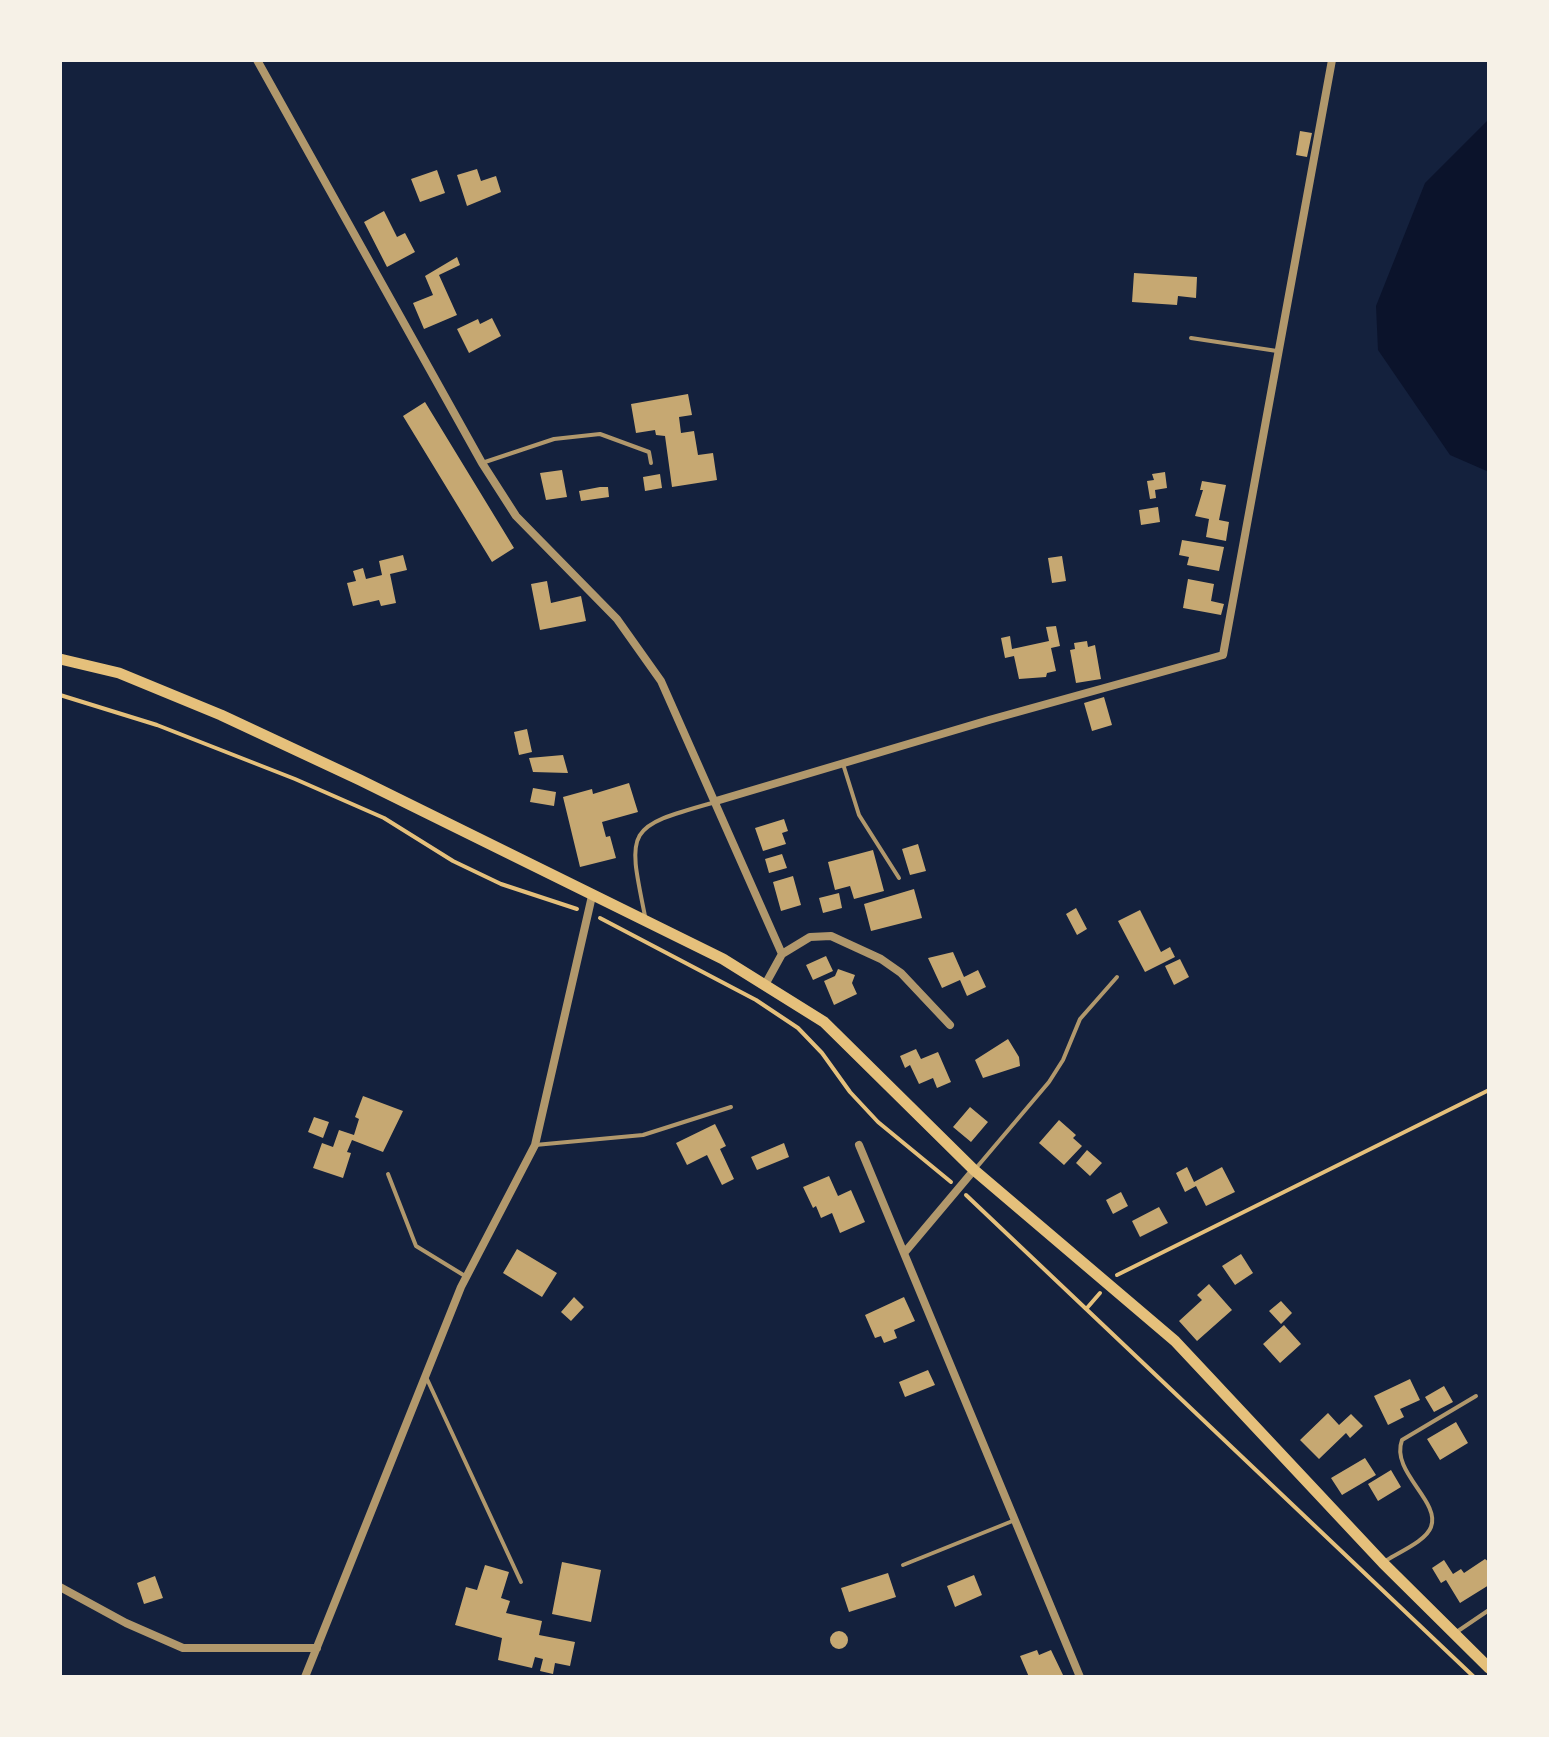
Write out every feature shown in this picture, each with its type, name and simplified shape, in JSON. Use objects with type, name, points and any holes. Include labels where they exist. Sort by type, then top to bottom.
[{"type":"main road","points":[[60,659],[119,673],[360,780],[766,983],[824,1022],[974,1170],[1174,1341],[1383,1563],[1489,1668]]},
{"type":"street","points":[[256,60],[482,463],[516,516],[617,619],[661,681],[782,954]]},
{"type":"street","points":[[716,802],[1224,655],[1332,60]]},
{"type":"street","points":[[305,1677],[466,1277],[535,1145],[592,896]]},
{"type":"street","points":[[766,983],[782,954],[810,937],[832,936],[901,973],[950,1025]]},
{"type":"street","points":[[859,1145],[1080,1677]]},
{"type":"street","points":[[905,1252],[974,1170]]},
{"type":"street","points":[[60,1587],[183,1648],[317,1648]]},
{"type":"lane","points":[[1191,338],[1277,350]]},
{"type":"lane","points":[[482,463],[554,439],[600,434],[649,452],[651,464]]},
{"type":"lane","points":[[843,764],[859,816],[899,878]]},
{"type":"lane","points":[[646,921],[633,858],[640,834],[654,819],[716,802]]},
{"type":"lane","points":[[974,1170],[1050,1082],[1080,1019],[1117,977]]},
{"type":"lane","points":[[535,1145],[643,1135],[731,1107]]},
{"type":"lane","points":[[388,1174],[416,1246],[466,1277]]},
{"type":"lane","points":[[426,1379],[521,1582]]},
{"type":"lane","points":[[1383,1563],[1424,1536],[1432,1526],[1432,1513],[1402,1464],[1398,1450],[1402,1440],[1476,1396]]},
{"type":"lane","points":[[904,1565],[1015,1520]]},
{"type":"lane","points":[[1454,1633],[1489,1610]]},
{"type":"path","points":[[60,695],[157,725],[384,818],[453,861],[500,884],[588,912],[756,1000],[798,1028],[878,1122],[959,1188],[1474,1677]]},
{"type":"path","points":[[1086,1310],[1121,1273],[1489,1090]]},
{"type":"water","points":[[1489,119],[1489,472],[1450,455],[1378,350],[1376,306],[1425,183]]},
{"type":"building","points":[[1300,131],[1312,133],[1307,157],[1296,155]]},
{"type":"building","points":[[477,169],[481,181],[496,176],[501,192],[467,206],[457,175]]},
{"type":"building","points":[[437,170],[445,193],[420,202],[411,179]]},
{"type":"building","points":[[384,211],[397,237],[405,233],[415,252],[387,267],[364,222]]},
{"type":"building","points":[[457,257],[460,265],[439,275],[457,315],[424,329],[413,303],[433,295],[425,276]]},
{"type":"building","points":[[1134,273],[1197,277],[1196,298],[1178,296],[1177,305],[1132,302]]},
{"type":"building","points":[[492,318],[501,336],[469,353],[457,329],[478,319],[480,324]]},
{"type":"building","points":[[688,394],[692,415],[679,417],[681,433],[694,431],[698,455],[713,453],[717,480],[672,487],[665,436],[656,435],[655,430],[636,433],[631,404]]},
{"type":"building","points":[[425,402],[514,548],[492,562],[403,416]]},
{"type":"building","points":[[562,470],[567,497],[546,500],[540,473]]},
{"type":"building","points":[[1165,472],[1167,488],[1155,490],[1156,498],[1150,499],[1147,481],[1154,480],[1152,474]]},
{"type":"building","points":[[660,474],[662,488],[645,491],[643,477]]},
{"type":"building","points":[[1202,481],[1226,485],[1219,520],[1229,522],[1226,541],[1206,537],[1209,519],[1195,516]]},
{"type":"building","points":[[608,487],[609,497],[581,501],[579,491]]},
{"type":"building","points":[[1158,507],[1160,522],[1141,525],[1139,510]]},
{"type":"building","points":[[1182,540],[1224,547],[1219,571],[1187,565],[1189,557],[1179,555]]},
{"type":"building","points":[[403,555],[407,570],[390,574],[396,603],[381,606],[379,600],[353,606],[347,583],[356,581],[353,571],[363,568],[366,579],[382,575],[379,561]]},
{"type":"building","points":[[1062,556],[1066,581],[1052,583],[1048,558]]},
{"type":"building","points":[[1188,579],[1214,584],[1211,601],[1224,604],[1221,615],[1183,608]]},
{"type":"building","points":[[547,581],[551,603],[581,596],[586,621],[540,630],[531,584]]},
{"type":"building","points":[[1056,626],[1060,646],[1051,648],[1056,671],[1046,677],[1019,679],[1014,656],[1005,658],[1001,638],[1010,636],[1012,649],[1049,641],[1046,627]]},
{"type":"building","points":[[1087,641],[1088,647],[1095,645],[1101,679],[1076,683],[1070,650],[1075,649],[1074,643]]},
{"type":"building","points":[[1104,697],[1112,725],[1092,731],[1084,703]]},
{"type":"building","points":[[527,729],[532,752],[519,755],[514,732]]},
{"type":"building","points":[[563,755],[568,773],[533,772],[529,758]]},
{"type":"building","points":[[629,783],[638,812],[602,822],[616,858],[580,867],[563,797],[592,789],[593,794]]},
{"type":"building","points":[[533,788],[556,792],[554,806],[530,802]]},
{"type":"building","points":[[784,819],[788,831],[782,833],[786,844],[763,851],[755,828]]},
{"type":"building","points":[[918,844],[926,871],[910,875],[902,849]]},
{"type":"building","points":[[873,850],[884,891],[854,899],[850,886],[835,890],[828,862]]},
{"type":"building","points":[[782,854],[787,868],[769,873],[765,859]]},
{"type":"building","points":[[793,876],[801,905],[781,911],[773,882]]},
{"type":"building","points":[[914,889],[922,918],[871,931],[864,904]]},
{"type":"building","points":[[839,893],[842,908],[823,913],[819,898]]},
{"type":"building","points":[[1076,908],[1087,929],[1077,935],[1066,914]]},
{"type":"building","points":[[1140,910],[1161,952],[1170,947],[1175,957],[1145,972],[1118,921]]},
{"type":"building","points":[[953,952],[964,977],[978,970],[986,987],[967,996],[960,980],[942,988],[928,958]]},
{"type":"building","points":[[826,956],[833,971],[813,980],[806,965]]},
{"type":"building","points":[[1180,959],[1189,977],[1174,985],[1165,966]]},
{"type":"building","points":[[838,969],[855,975],[852,983],[857,994],[834,1005],[824,981],[835,976]]},
{"type":"building","points":[[1008,1039],[1020,1066],[983,1078],[975,1060]]},
{"type":"building","points":[[916,1049],[921,1059],[938,1052],[951,1082],[937,1088],[933,1078],[919,1084],[910,1065],[905,1068],[900,1056]]},
{"type":"building","points":[[363,1096],[403,1111],[383,1152],[352,1140],[343,1178],[313,1168],[322,1143],[333,1147],[339,1130],[354,1135],[359,1119],[355,1117]]},
{"type":"building","points":[[970,1107],[988,1122],[971,1142],[953,1127]]},
{"type":"building","points":[[314,1117],[329,1122],[323,1138],[308,1132]]},
{"type":"building","points":[[1059,1120],[1082,1146],[1064,1165],[1039,1143]]},
{"type":"building","points":[[715,1124],[726,1146],[720,1149],[734,1179],[722,1185],[707,1155],[687,1165],[676,1143]]},
{"type":"building","points":[[784,1143],[789,1157],[757,1170],[751,1157]]},
{"type":"building","points":[[1087,1150],[1102,1163],[1090,1176],[1076,1163]]},
{"type":"building","points":[[1187,1167],[1194,1182],[1222,1167],[1235,1192],[1206,1206],[1196,1186],[1185,1192],[1176,1173]]},
{"type":"building","points":[[829,1176],[838,1196],[851,1190],[865,1222],[840,1233],[832,1213],[821,1218],[816,1206],[813,1208],[803,1187]]},
{"type":"building","points":[[1121,1192],[1128,1206],[1113,1214],[1106,1200]]},
{"type":"building","points":[[1159,1207],[1168,1223],[1140,1237],[1132,1221]]},
{"type":"building","points":[[517,1249],[557,1273],[542,1297],[503,1273]]},
{"type":"building","points":[[1241,1254],[1253,1273],[1235,1285],[1222,1266]]},
{"type":"building","points":[[1209,1284],[1232,1310],[1197,1341],[1179,1321],[1202,1300],[1197,1295]]},
{"type":"building","points":[[574,1297],[584,1307],[571,1321],[561,1312]]},
{"type":"building","points":[[904,1297],[915,1321],[894,1330],[897,1338],[884,1343],[881,1336],[875,1338],[865,1315]]},
{"type":"building","points":[[1281,1301],[1292,1313],[1281,1324],[1269,1311]]},
{"type":"building","points":[[1284,1325],[1301,1344],[1280,1363],[1263,1344]]},
{"type":"building","points":[[928,1370],[935,1385],[905,1397],[899,1382]]},
{"type":"building","points":[[1410,1379],[1420,1400],[1400,1409],[1404,1417],[1388,1425],[1374,1396]]},
{"type":"building","points":[[1444,1386],[1453,1402],[1434,1412],[1425,1397]]},
{"type":"building","points":[[1328,1413],[1339,1425],[1351,1414],[1363,1426],[1350,1438],[1346,1433],[1319,1459],[1300,1440]]},
{"type":"building","points":[[1456,1422],[1468,1443],[1440,1460],[1427,1439]]},
{"type":"building","points":[[1365,1458],[1376,1475],[1342,1495],[1331,1478]]},
{"type":"building","points":[[1391,1470],[1401,1487],[1378,1501],[1368,1484]]},
{"type":"building","points":[[1485,1559],[1489,1562],[1489,1585],[1460,1603],[1446,1580],[1441,1583],[1432,1568],[1444,1560],[1453,1574],[1461,1569],[1464,1573]]},
{"type":"building","points":[[562,1562],[601,1570],[591,1622],[552,1614]]},
{"type":"building","points":[[485,1565],[509,1572],[501,1598],[510,1601],[506,1613],[542,1621],[539,1635],[575,1642],[570,1666],[555,1663],[553,1674],[540,1671],[543,1659],[535,1657],[532,1668],[498,1660],[502,1638],[455,1625],[466,1587],[477,1590]]},
{"type":"building","points":[[888,1573],[896,1597],[849,1612],[841,1588]]},
{"type":"building","points":[[974,1575],[982,1595],[955,1607],[947,1586]]},
{"type":"building","points":[[155,1576],[163,1598],[144,1604],[137,1583]]},
{"type":"building","points":[[839,1631],[848,1640],[839,1649],[830,1640]]},
{"type":"building","points":[[1037,1650],[1039,1655],[1051,1650],[1064,1677],[1029,1677],[1020,1656]]}]
